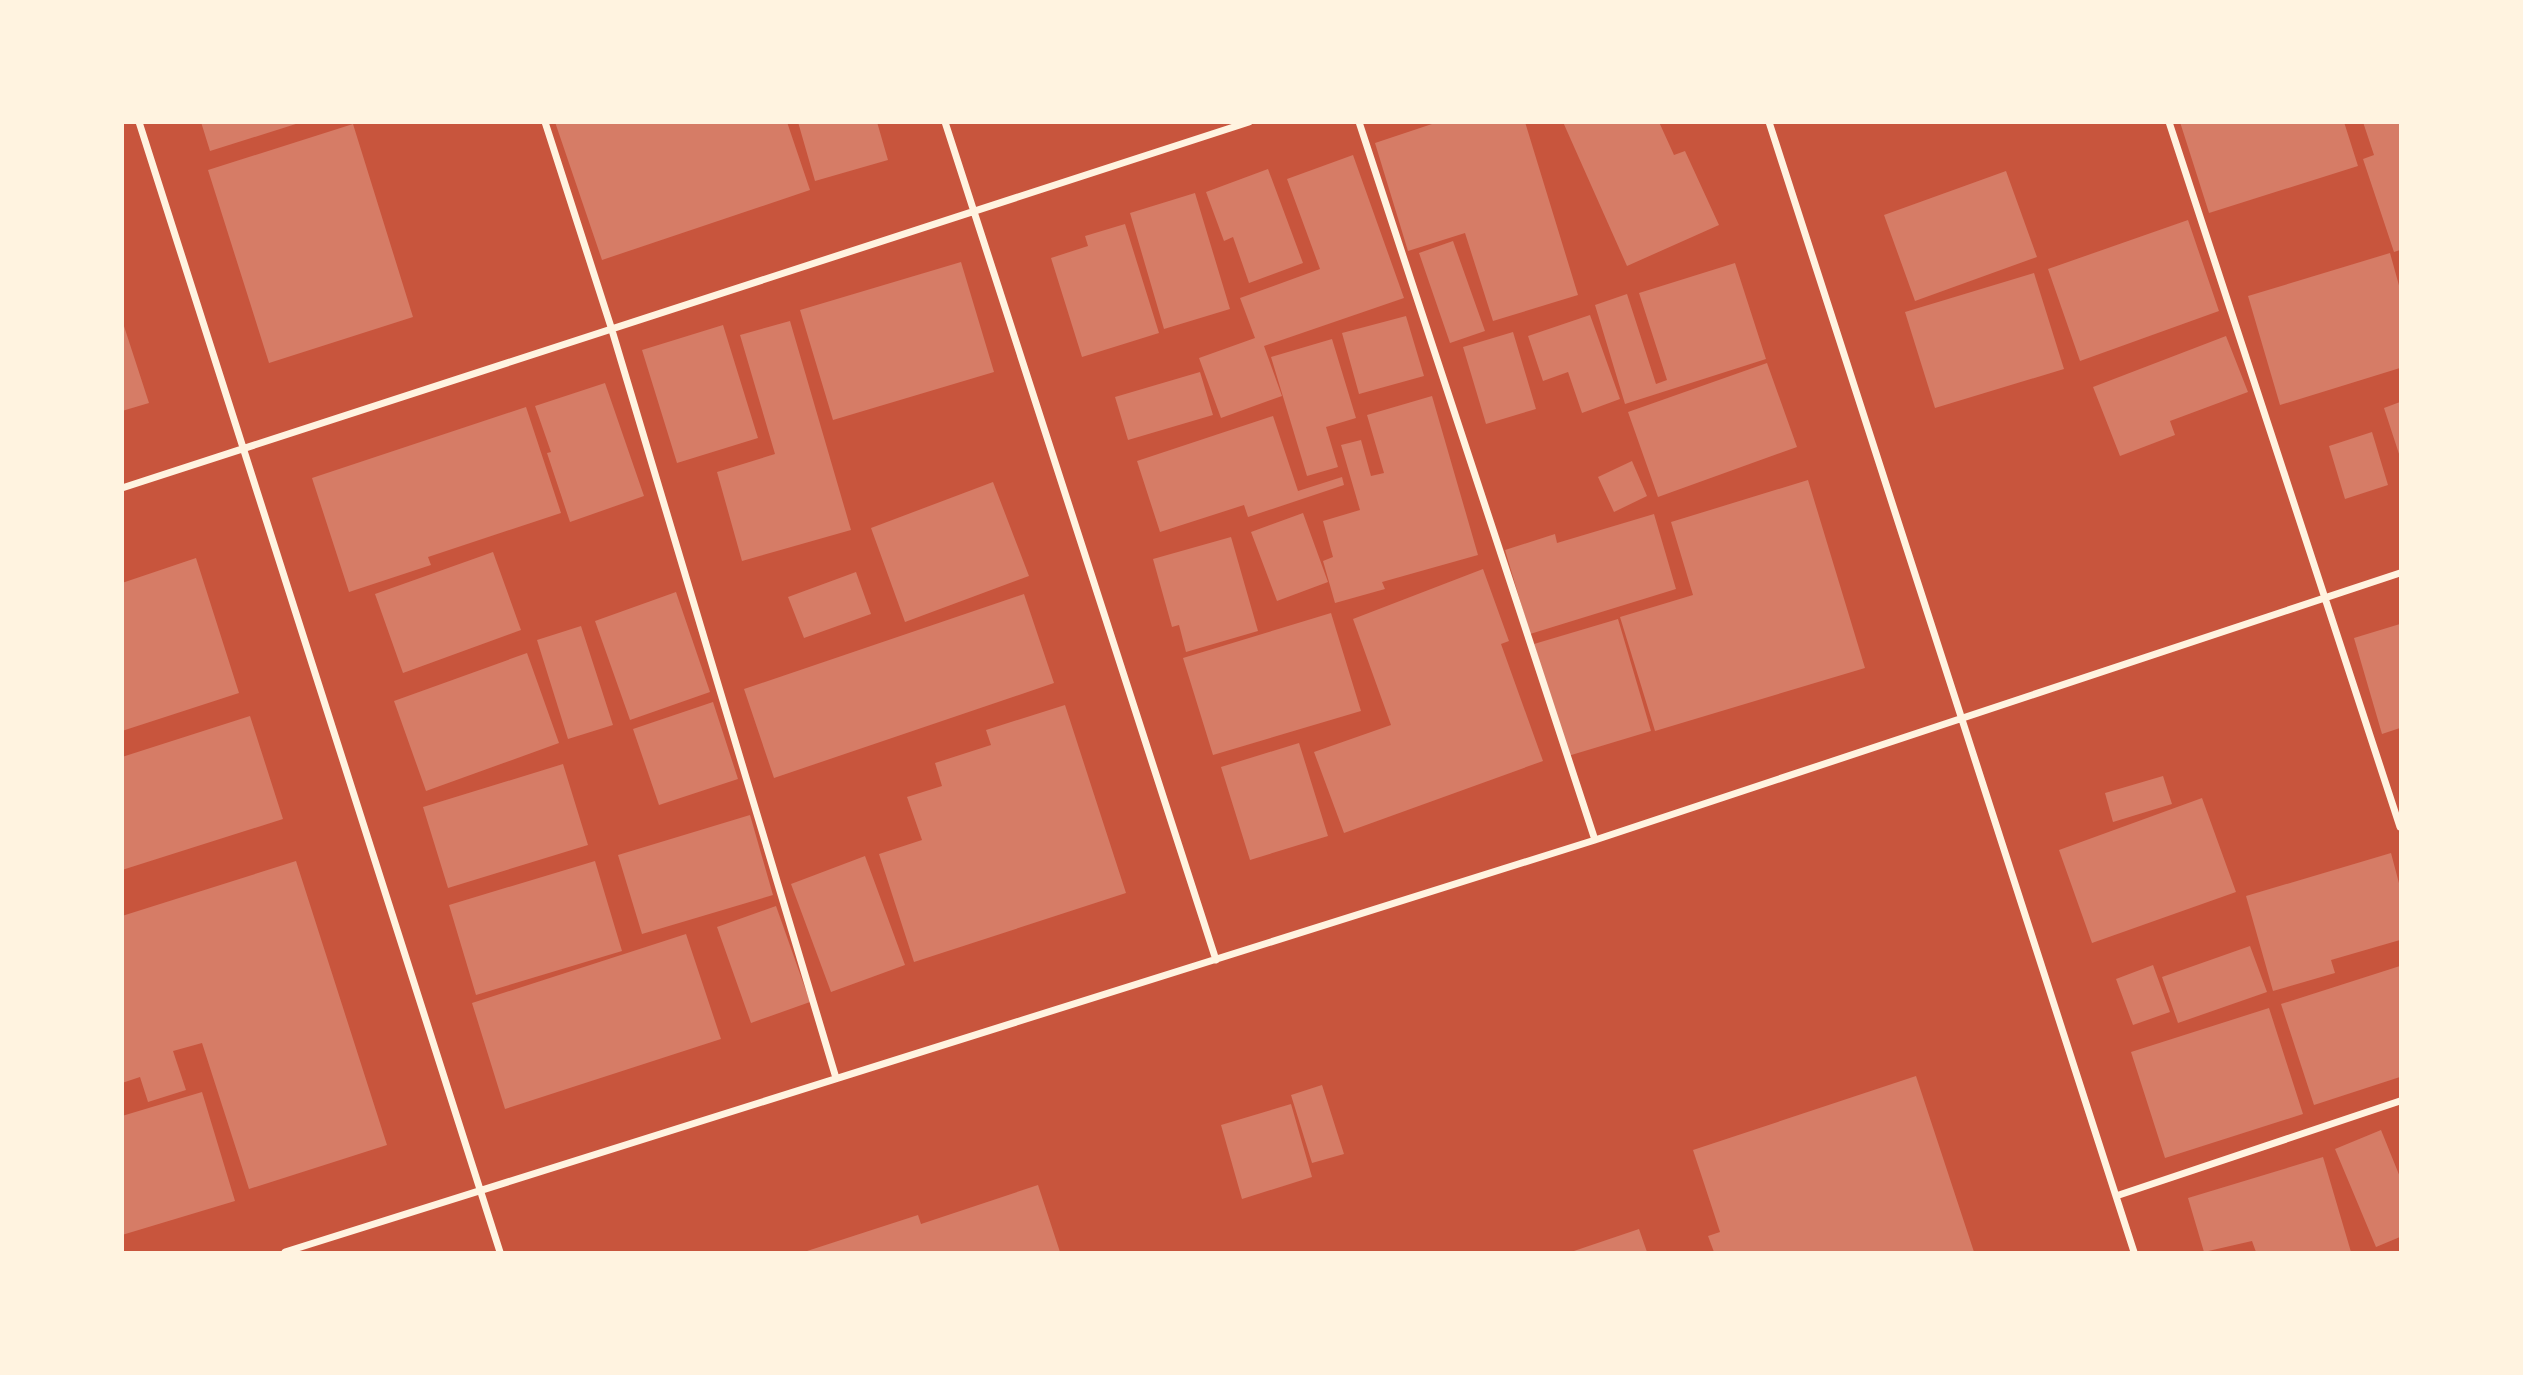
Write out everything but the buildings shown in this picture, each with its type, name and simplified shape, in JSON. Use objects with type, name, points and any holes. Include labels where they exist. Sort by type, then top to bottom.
[{"type":"street","points":[[139,122],[500,1252]]},
{"type":"street","points":[[545,122],[611,327],[836,1078]]},
{"type":"street","points":[[945,122],[1216,960]]},
{"type":"street","points":[[122,488],[1249,122]]},
{"type":"street","points":[[1359,122],[1595,840]]},
{"type":"street","points":[[1769,122],[2134,1252]]},
{"type":"street","points":[[2169,122],[2400,827]]},
{"type":"street","points":[[285,1252],[480,1193],[836,1078],[1595,840],[2400,573]]},
{"type":"street","points":[[2116,1196],[2400,1101]]}]
